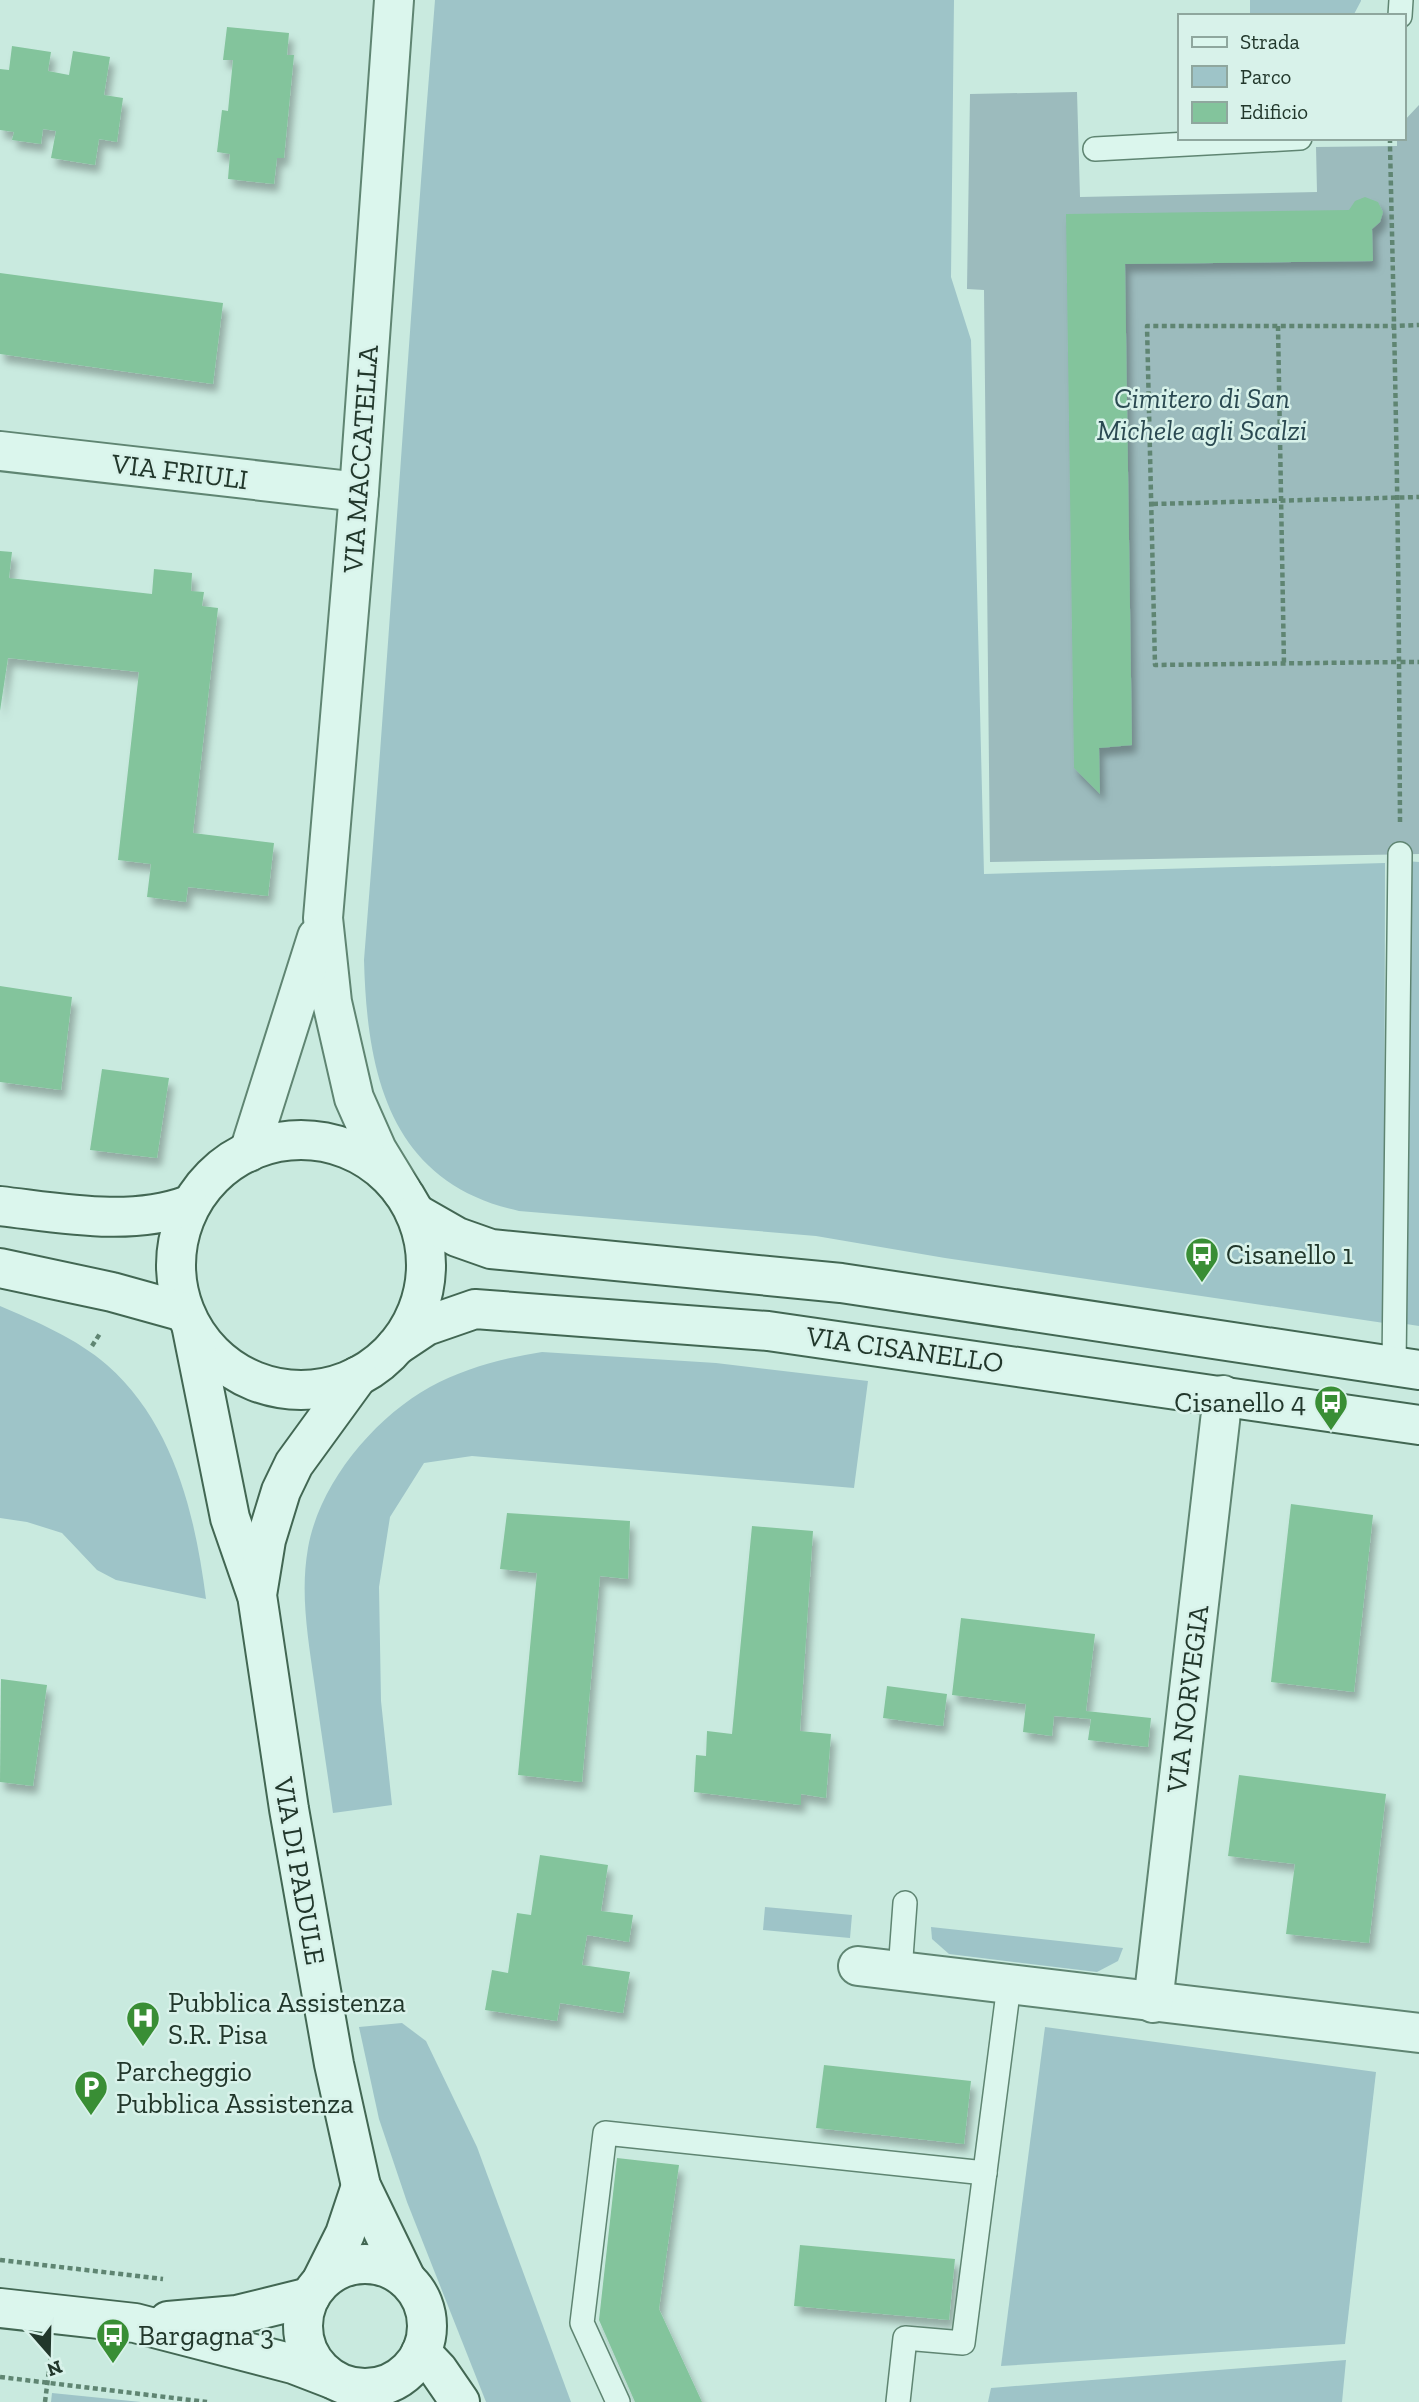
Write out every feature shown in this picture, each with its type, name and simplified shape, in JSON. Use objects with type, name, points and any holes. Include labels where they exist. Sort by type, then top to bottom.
[{"type":"street","name":"VIA MACCATELLA","points":[[394,0],[359,492],[323,918],[332,1002],[354,1098],[372,1140],[408,1202]]},
{"type":"street","name":"VIA FRIULI","points":[[0,450],[359,492]]},
{"type":"street","name":"VIA MACCATELLA","points":[[249,1152],[323,918]]},
{"type":"street","points":[[288,1142],[332,1144],[371,1161],[408,1202],[425,1252],[423,1292],[408,1330],[396,1346],[358,1377],[338,1385],[296,1390],[253,1381],[226,1366],[203,1343],[188,1319],[178,1291],[176,1250],[189,1206],[199,1191],[221,1169],[249,1152],[288,1142]]},
{"type":"street","name":"VIA CISANELLO","points":[[408,1202],[457,1237],[491,1250],[841,1283],[1407,1369]]},
{"type":"street","points":[[0,1206],[124,1217],[161,1213],[189,1206]]},
{"type":"street","points":[[0,1268],[112,1292],[188,1319]]},
{"type":"street","name":"VIA CISANELLO","points":[[396,1346],[414,1332],[446,1318],[475,1310],[802,1334],[1419,1425]]},
{"type":"street","name":"VIA DI PADULE","points":[[188,1319],[230,1518],[257,1595],[268,1682],[323,2007],[361,2186],[406,2279]]},
{"type":"street","name":"VIA DI PADULE","points":[[257,1595],[266,1540],[281,1491],[294,1464],[358,1377]]},
{"type":"street","name":"VIA NORVEGIA","points":[[1153,2003],[1223,1395]]},
{"type":"street","points":[[858,1966],[1419,2033]]},
{"type":"street","points":[[332,2379],[316,2365],[306,2347],[303,2326],[316,2288],[345,2234],[361,2186]]},
{"type":"street","points":[[0,2308],[135,2323],[293,2364],[348,2386],[386,2395],[421,2352],[427,2319],[420,2297],[406,2279],[387,2267],[366,2264],[338,2270],[316,2288],[237,2315],[135,2323]]},
{"type":"street","points":[[421,2352],[439,2370],[460,2402]]},
{"type":"lane","points":[[1096,149],[1263,140]]},
{"type":"lane","points":[[1400,854],[1407,1369]]},
{"type":"lane","points":[[900,1971],[905,1903]]},
{"type":"lane","points":[[898,2402],[905,2338],[963,2343],[1009,1985]]},
{"type":"lane","points":[[618,2402],[582,2323],[605,2133],[985,2174]]},
{"type":"path","points":[[1390,140],[1398,497],[1400,854]]},
{"type":"path","points":[[1419,325],[1146,326],[1153,504],[1155,665],[1419,662]]},
{"type":"path","points":[[1278,326],[1284,664]]},
{"type":"path","points":[[1153,504],[1419,497]]},
{"type":"path","points":[[0,2260],[171,2280]]},
{"type":"path","points":[[0,2377],[207,2402]]},
{"type":"path","points":[[45,2402],[47,2382]]},
{"type":"green space","points":[[435,0],[954,0],[951,277],[971,340],[984,874],[1385,863],[1384,1323],[945,1258],[816,1236],[519,1211],[475,1197],[441,1176],[414,1150],[394,1118],[380,1083],[371,1044],[364,960]]},
{"type":"green space","points":[[1250,0],[1361,0],[1354,14],[1250,14]]},
{"type":"green space","name":"Cimitero di San Michele agli Scalzi","points":[[1077,92],[1080,197],[1317,192],[1316,147],[1397,146],[1397,140],[1405,140],[1405,120],[1419,105],[1419,854],[990,862],[984,290],[967,289],[970,94]]},
{"type":"green space","points":[[1405,861],[1419,862],[1419,1326],[1406,1324]]},
{"type":"green space","points":[[0,1306],[56,1331],[95,1355],[130,1389],[149,1414],[178,1472],[188,1503],[206,1599],[116,1580],[97,1570],[62,1533],[27,1522],[0,1518]]},
{"type":"green space","points":[[542,1352],[716,1363],[868,1381],[854,1488],[472,1456],[424,1463],[390,1517],[379,1587],[381,1701],[392,1805],[333,1813],[309,1648],[305,1598],[308,1548],[324,1500],[352,1455],[389,1416],[409,1400],[443,1380],[471,1369]]},
{"type":"green space","points":[[765,1907],[852,1915],[850,1938],[763,1930]]},
{"type":"green space","points":[[931,1927],[1123,1948],[1118,1961],[1097,1972],[949,1954],[932,1939]]},
{"type":"green space","points":[[402,2023],[426,2041],[477,2147],[571,2402],[486,2402],[407,2202],[379,2119],[359,2027]]},
{"type":"green space","points":[[1045,2027],[1376,2072],[1345,2344],[1001,2366]]},
{"type":"green space","points":[[1346,2360],[1342,2402],[988,2402],[991,2388]]},
{"type":"green space","points":[[52,2393],[141,2402],[51,2402]]},
{"type":"building","points":[[227,27],[289,33],[287,55],[294,55],[284,158],[277,158],[274,184],[228,179],[230,154],[217,152],[222,110],[228,111],[233,60],[223,60]]},
{"type":"building","points":[[12,46],[51,52],[48,71],[69,75],[73,51],[110,57],[104,95],[123,98],[117,142],[99,139],[95,165],[51,158],[56,131],[43,129],[41,144],[12,140],[14,132],[0,130],[0,69],[9,70]]},
{"type":"building","points":[[1365,197],[1378,202],[1383,212],[1380,222],[1372,229],[1373,261],[1125,264],[1132,745],[1099,748],[1100,794],[1074,768],[1066,214],[1349,210],[1355,201]]},
{"type":"building","points":[[0,273],[223,303],[213,384],[0,354]]},
{"type":"building","points":[[0,551],[12,552],[9,578],[152,594],[154,569],[192,573],[191,591],[204,592],[202,606],[218,608],[193,833],[274,843],[268,896],[188,887],[186,902],[147,897],[151,864],[118,860],[139,672],[8,658],[0,711]]},
{"type":"building","points":[[0,986],[72,997],[61,1090],[0,1082]]},
{"type":"building","points":[[102,1069],[169,1078],[157,1158],[90,1150]]},
{"type":"building","points":[[1291,1504],[1373,1515],[1354,1692],[1271,1682]]},
{"type":"building","points":[[507,1513],[630,1521],[628,1579],[600,1576],[582,1782],[518,1775],[537,1573],[500,1569]]},
{"type":"building","points":[[752,1526],[813,1531],[800,1731],[831,1734],[826,1798],[801,1794],[801,1805],[694,1792],[696,1755],[706,1756],[707,1731],[732,1734]]},
{"type":"building","points":[[961,1618],[1095,1634],[1086,1711],[1151,1718],[1148,1747],[1088,1740],[1091,1719],[1054,1716],[1052,1736],[1023,1732],[1026,1704],[952,1695]]},
{"type":"building","points":[[1,1679],[47,1685],[33,1786],[0,1782]]},
{"type":"building","points":[[887,1686],[947,1694],[943,1726],[883,1718]]},
{"type":"building","points":[[1239,1775],[1386,1794],[1369,1943],[1286,1934],[1295,1864],[1228,1856]]},
{"type":"building","points":[[540,1855],[608,1865],[601,1911],[633,1915],[629,1942],[587,1935],[582,1965],[630,1972],[623,2013],[560,2003],[557,2021],[485,2010],[492,1970],[508,1973],[517,1913],[531,1915]]},
{"type":"building","points":[[824,2065],[971,2081],[964,2144],[816,2128]]},
{"type":"building","points":[[617,2158],[679,2165],[659,2309],[702,2402],[635,2402],[599,2320]]},
{"type":"building","points":[[800,2245],[955,2259],[949,2320],[794,2306]]},
{"type":"place","name":"Cisanello 1","points":[[1202,1284]]},
{"type":"place","name":"Cisanello 4","points":[[1331,1432]]},
{"type":"place","name":"Pubblica Assistenza S.R. Pisa","points":[[143,2048]]},
{"type":"place","name":"Parcheggio Pubblica Assistenza","points":[[91,2117]]},
{"type":"place","name":"Bargagna 3","points":[[113,2365]]}]
